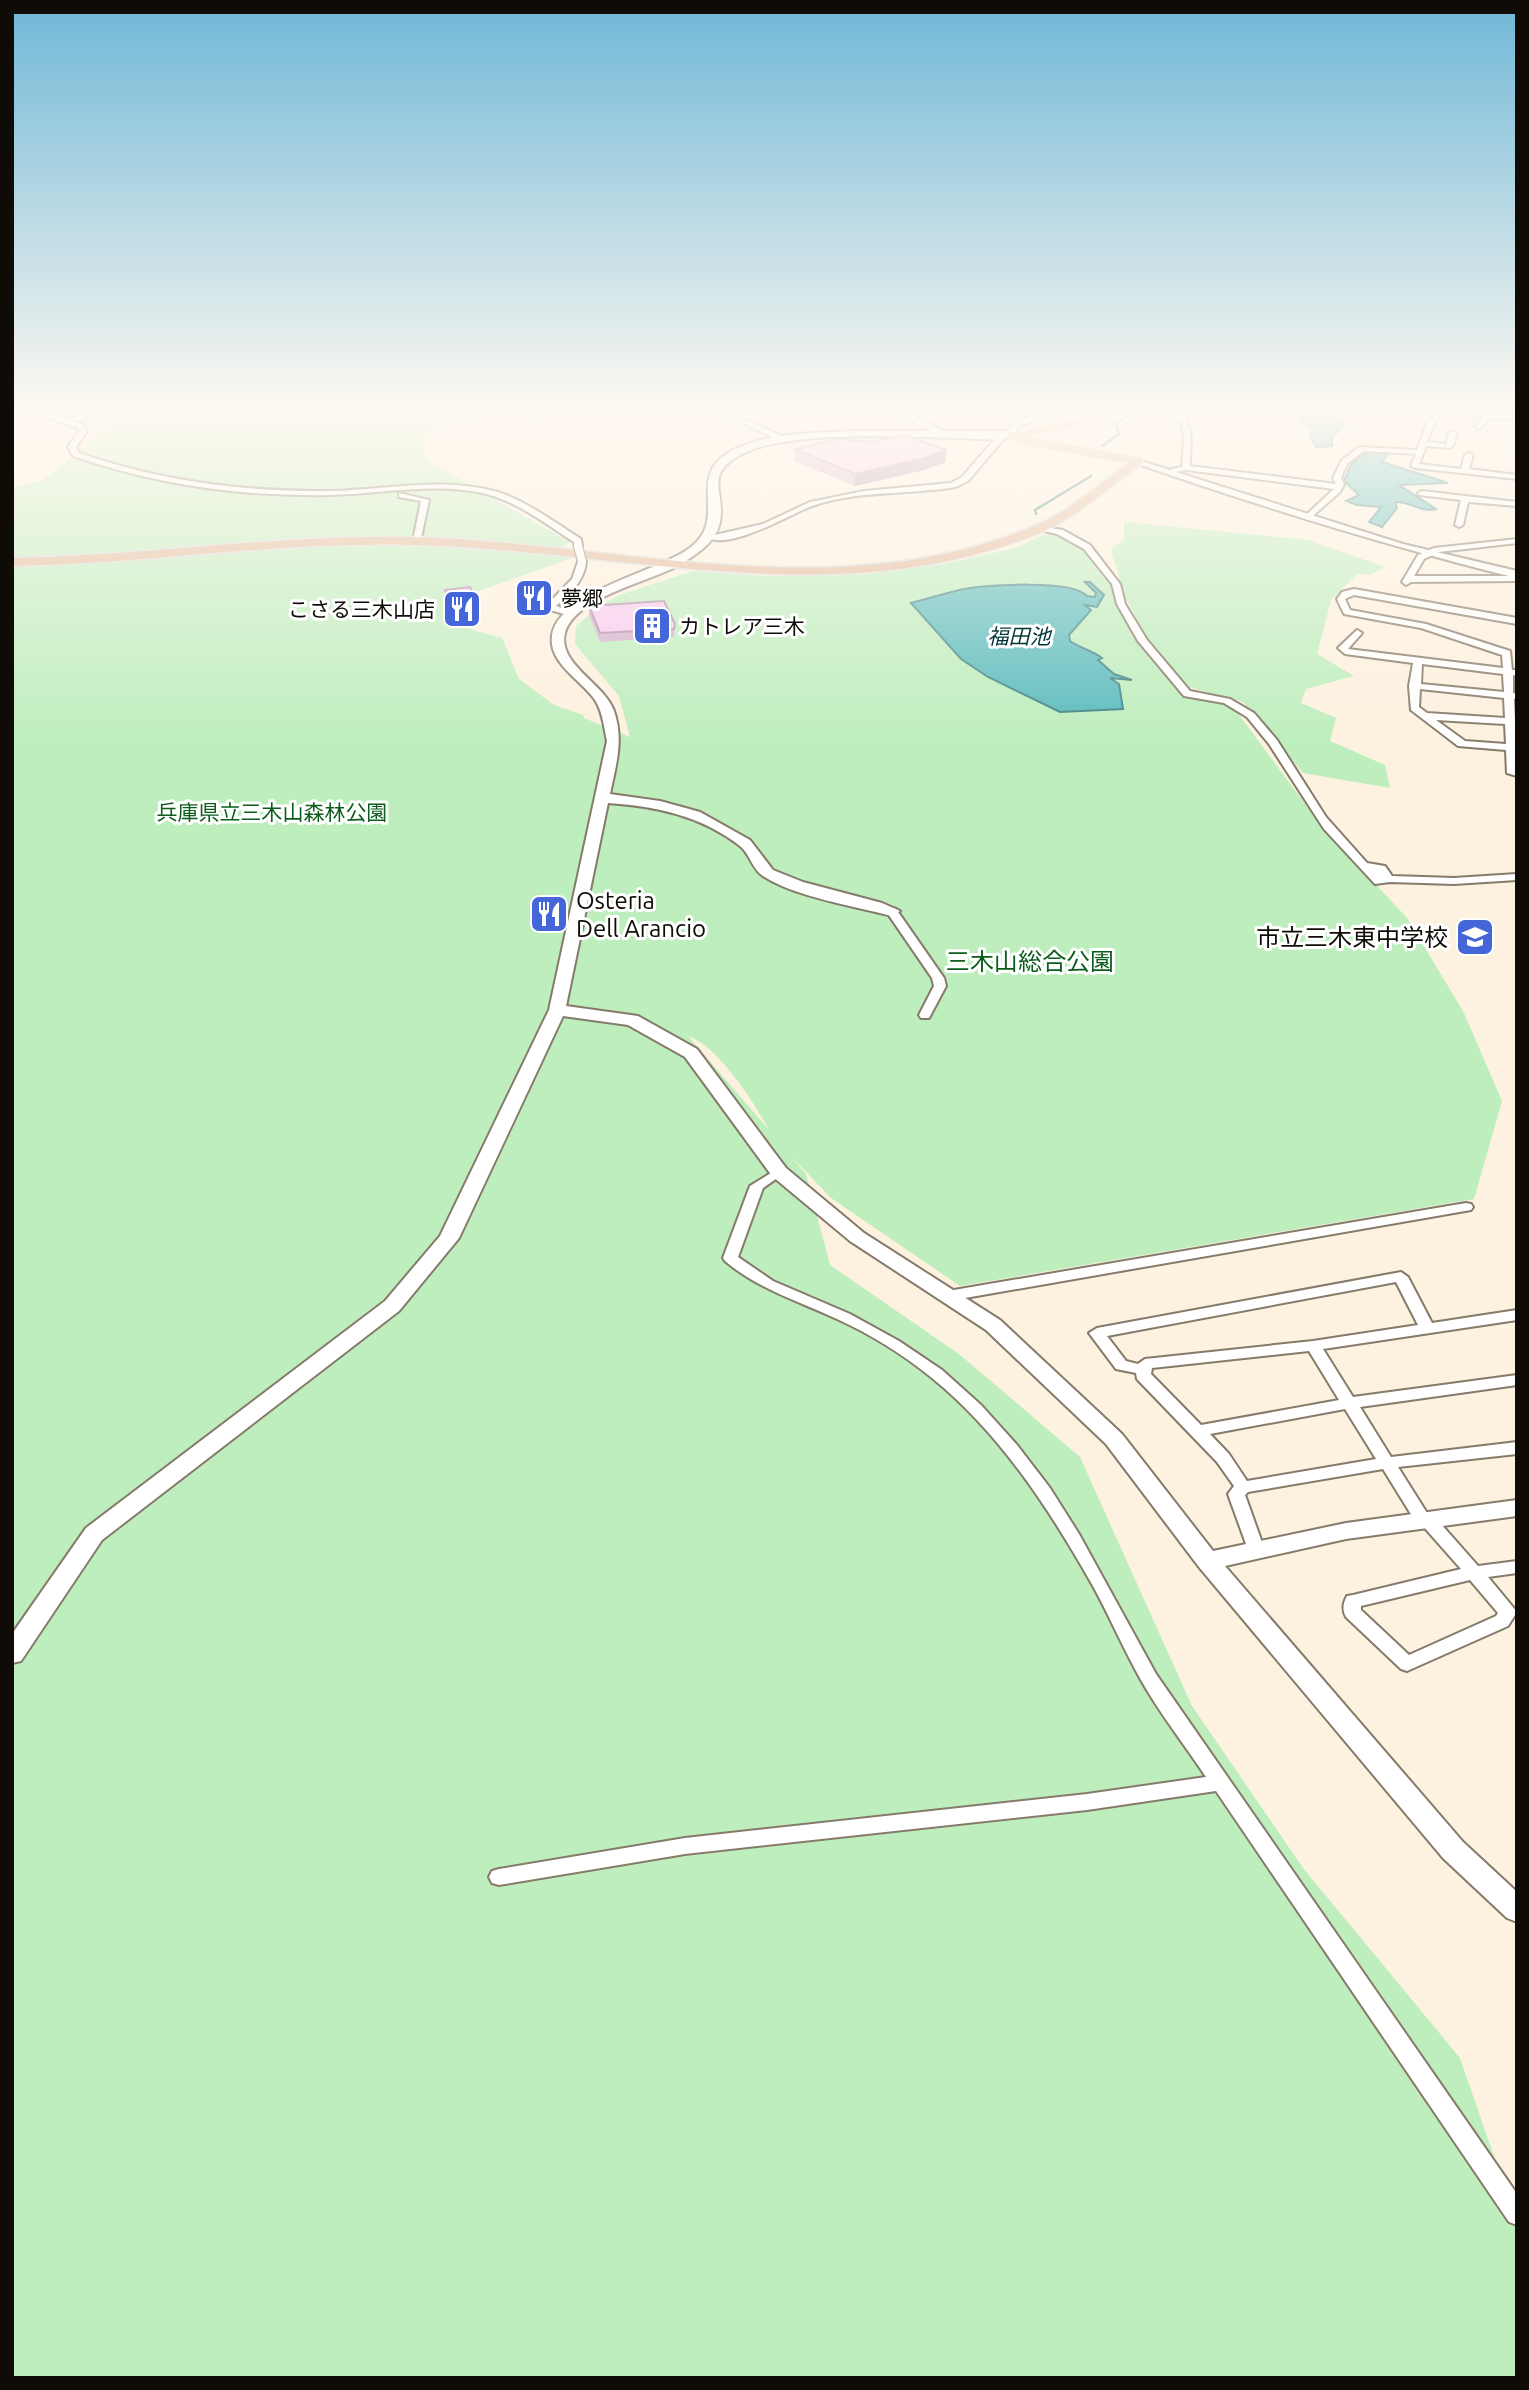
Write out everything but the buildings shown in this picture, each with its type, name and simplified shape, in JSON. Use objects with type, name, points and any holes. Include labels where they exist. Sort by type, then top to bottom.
[{"type":"main road","points":[[12,562],[273,544],[417,541],[673,564],[792,571],[889,566],[956,557],[1007,543],[1053,521]]},
{"type":"street","points":[[417,541],[421,521]]},
{"type":"street","points":[[545,521],[578,541],[582,568],[565,594],[550,607],[571,613]]},
{"type":"street","points":[[710,537],[715,521]]},
{"type":"street","points":[[12,1654],[94,1534],[392,1306],[449,1238],[557,1010],[604,798],[614,741],[604,702],[563,655],[557,639],[560,623],[584,602],[673,564],[710,537],[732,535],[777,521]]},
{"type":"street","points":[[1316,521],[1428,554],[1517,575]]},
{"type":"street","points":[[1459,525],[1460,521]]},
{"type":"street","points":[[1042,528],[1060,532],[1087,547],[1116,584],[1121,604],[1143,641],[1187,694],[1213,697],[1240,707],[1269,738],[1323,821],[1364,866],[1381,868],[1389,880],[1454,881],[1517,877]]},
{"type":"street","points":[[1517,541],[1437,550],[1421,557],[1406,581],[1501,580],[1517,575]]},
{"type":"street","points":[[1517,621],[1354,592],[1345,594],[1341,599],[1347,612],[1423,626],[1507,653],[1512,660],[1512,773],[1517,773]]},
{"type":"street","points":[[1423,626],[1447,609]]},
{"type":"street","points":[[1357,633],[1343,648],[1345,651],[1512,672]]},
{"type":"street","points":[[1418,662],[1414,708],[1462,744],[1514,748]]},
{"type":"street","points":[[1414,686],[1513,696]]},
{"type":"street","points":[[1424,716],[1513,721]]},
{"type":"street","points":[[604,798],[671,805],[730,833],[749,846],[765,871],[800,886],[892,911],[938,978],[940,986],[925,1015]]},
{"type":"street","points":[[557,1010],[632,1020],[691,1053],[779,1172],[857,1237],[993,1325],[1114,1439],[1207,1562],[1453,1850],[1517,1910]]},
{"type":"street","points":[[779,1172],[757,1186],[730,1258],[745,1272],[766,1284],[842,1316],[895,1345],[963,1394],[1018,1460],[1069,1532],[1111,1602],[1149,1678],[1517,2214]]},
{"type":"street","points":[[948,1296],[1466,1207]]},
{"type":"street","points":[[1144,1370],[1121,1365],[1097,1333],[1401,1277],[1427,1327]]},
{"type":"street","points":[[1243,1487],[1223,1458],[1199,1431],[1143,1375],[1145,1364],[1313,1346],[1517,1315]]},
{"type":"street","points":[[1313,1346],[1425,1520],[1473,1573],[1508,1612],[1511,1616],[1407,1664],[1352,1612],[1353,1601],[1473,1573],[1517,1567]]},
{"type":"street","points":[[1199,1431],[1351,1403],[1517,1380]]},
{"type":"street","points":[[1256,1551],[1236,1494],[1243,1487],[1386,1463],[1517,1448]]},
{"type":"street","points":[[1207,1562],[1346,1531],[1517,1508]]},
{"type":"street","points":[[499,1877],[685,1846],[1087,1802],[1219,1783]]},
{"type":"green space","points":[[12,521],[532,521],[570,542],[551,555],[572,558],[442,604],[472,630],[502,638],[519,679],[554,705],[630,737],[619,696],[575,644],[576,626],[601,605],[619,595],[693,571],[765,576],[866,574],[943,564],[1019,547],[1042,535],[1056,534],[1083,549],[1113,589],[1117,608],[1138,642],[1183,695],[1214,699],[1237,712],[1320,824],[1407,918],[1463,1011],[1502,1101],[1474,1199],[960,1286],[831,1198],[789,1154],[806,1174],[830,1265],[959,1354],[1080,1457],[1192,1706],[1303,1868],[1460,2058],[1517,2223],[1517,2378],[12,2378]],"holes":[[[688,1036],[711,1051],[734,1076],[769,1130]]]},
{"type":"green space","points":[[1124,522],[1308,540],[1385,567],[1369,575],[1357,574],[1331,600],[1317,654],[1354,676],[1306,689],[1301,703],[1336,718],[1330,741],[1385,765],[1390,788],[1303,773],[1243,702],[1189,687],[1149,641],[1125,597],[1111,549],[1124,539]]},
{"type":"water","points":[[1370,521],[1387,521],[1382,527]]},
{"type":"water","name":"福田池","points":[[1085,582],[1090,582],[1104,595],[1097,607],[1085,605],[1091,610],[1069,635],[1070,641],[1102,658],[1098,660],[1114,674],[1132,680],[1110,678],[1119,684],[1123,709],[1060,712],[988,677],[961,659],[911,603],[964,589],[1009,585],[1065,587],[1095,597],[1096,593]]},
{"type":"place","name":"夢郷","points":[[534,598]]},
{"type":"place","name":"こさる三木山店","points":[[462,609]]},
{"type":"place","name":"カトレア三木","points":[[652,626]]},
{"type":"place","name":"Osteria Dell Arancio","points":[[549,914]]},
{"type":"place","name":"市立三木東中学校","points":[[1475,937]]},
{"type":"park label","name":"兵庫県立三木山森林公園","points":[[272,812]]},
{"type":"park label","name":"三木山総合公園","points":[[1030,961]]}]
